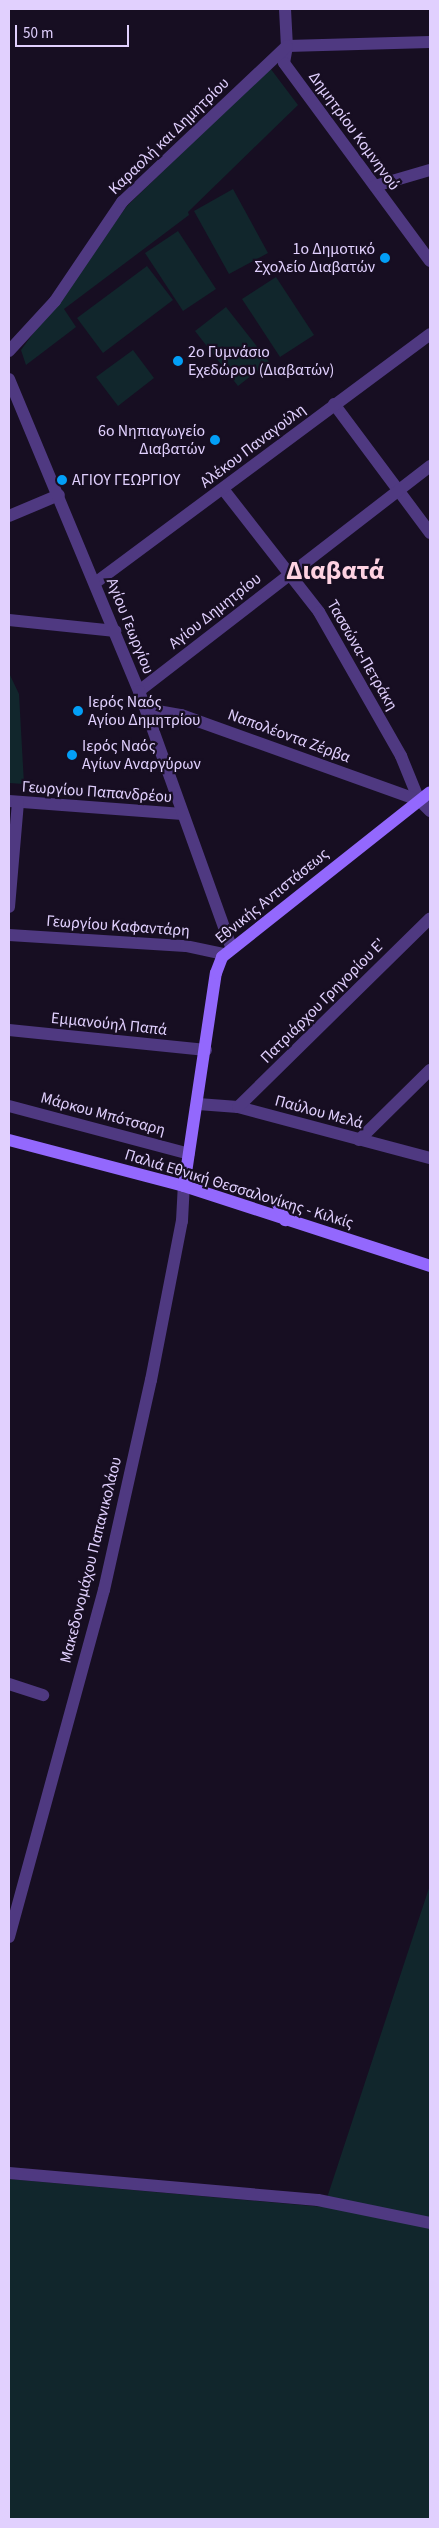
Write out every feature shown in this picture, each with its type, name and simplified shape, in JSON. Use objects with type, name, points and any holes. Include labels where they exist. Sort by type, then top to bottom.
[{"type":"main road","name":"Εθνικής Αντιστάσεως","points":[[184,1186],[198,1104],[216,973],[227,950],[430,792]]},
{"type":"main road","name":"Παλιά Εθνική Θεσσαλονίκης - Κιλκίς","points":[[9,1140],[184,1186],[430,1266]]},
{"type":"main road","points":[[184,1186],[196,1176]]},
{"type":"main road","points":[[277,1202],[285,1220]]},
{"type":"street","name":"Δημητρίου Κομνηνού","points":[[285,9],[287,46],[284,63],[430,261]]},
{"type":"street","points":[[287,46],[430,42]]},
{"type":"street","name":"Καραολή και Δημητρίου","points":[[9,351],[55,301],[122,202],[287,46]]},
{"type":"street","points":[[374,186],[430,170]]},
{"type":"street","name":"Αλέκου Παναγούλη","points":[[95,583],[224,489],[334,404],[430,334]]},
{"type":"street","name":"Αγίου Γεωργίου","points":[[9,378],[14,403],[59,495],[146,710],[184,814],[227,950]]},
{"type":"street","points":[[334,404],[430,533]]},
{"type":"street","name":"Αγίου Δημητρίου","points":[[139,692],[430,466]]},
{"type":"street","name":"Τασσώνα-Πετράκη","points":[[224,489],[320,612],[397,747],[419,800]]},
{"type":"street","points":[[9,516],[59,495]]},
{"type":"street","points":[[9,620],[115,631]]},
{"type":"street","name":"Ναπολέοντα Ζέρβα","points":[[146,710],[181,715],[419,800]]},
{"type":"street","points":[[419,800],[430,811]]},
{"type":"street","points":[[9,907],[14,802]]},
{"type":"street","name":"Γεωργίου Παπανδρέου","points":[[14,802],[184,814]]},
{"type":"street","name":"Πατριάρχου Γρηγορίου Ε'","points":[[238,1107],[430,918]]},
{"type":"street","name":"Γεωργίου Καφαντάρη","points":[[9,935],[227,950]]},
{"type":"street","name":"Εμμανούηλ Παπά","points":[[9,1030],[206,1050]]},
{"type":"street","points":[[359,1140],[430,1070]]},
{"type":"street","name":"Παύλου Μελά","points":[[198,1104],[238,1107],[430,1158]]},
{"type":"street","name":"Μάρκου Μπότσαρη","points":[[9,1106],[189,1154]]},
{"type":"street","name":"Μακεδονομάχου Παπανικολάου","points":[[9,1937],[104,1590],[151,1380],[182,1221],[184,1186]]},
{"type":"street","points":[[9,1684],[42,1695]]},
{"type":"street","points":[[9,2174],[318,2200],[430,2223]]},
{"type":"shaded area","points":[[270,68],[298,105],[188,212],[189,215],[64,309],[76,327],[26,365],[21,350],[127,206]]},
{"type":"shaded area","points":[[233,189],[268,253],[229,274],[194,211]]},
{"type":"shaded area","points":[[178,231],[216,289],[183,311],[145,253]]},
{"type":"shaded area","points":[[147,266],[173,300],[103,353],[77,318]]},
{"type":"shaded area","points":[[276,277],[314,335],[280,357],[242,299]]},
{"type":"shaded area","points":[[226,307],[269,362],[238,386],[195,331]]},
{"type":"shaded area","points":[[133,350],[154,378],[118,406],[96,377]]},
{"type":"shaded area","points":[[9,673],[19,694],[24,784],[9,783]]},
{"type":"shaded area","points":[[430,1885],[430,2519],[9,2519],[9,2179],[324,2207]]},
{"type":"place","name":"1ο Δημοτικό Σχολείο Διαβατών","points":[[385,258]]},
{"type":"place","name":"2ο Γυμνάσιο Εχεδώρου (Διαβατών)","points":[[178,361]]},
{"type":"place","name":"6ο Νηπιαγωγείο Διαβατών","points":[[215,440]]},
{"type":"place","name":"ΑΓΙΟΥ ΓΕΩΡΓΙΟΥ","points":[[62,480]]},
{"type":"place","name":"Ιερός Ναός Αγίου Δημητρίου","points":[[78,711]]},
{"type":"place","name":"Ιερός Ναός Αγίων Αναργύρων","points":[[72,755]]},
{"type":"district","name":"Διαβατά","points":[[335,571]]}]
